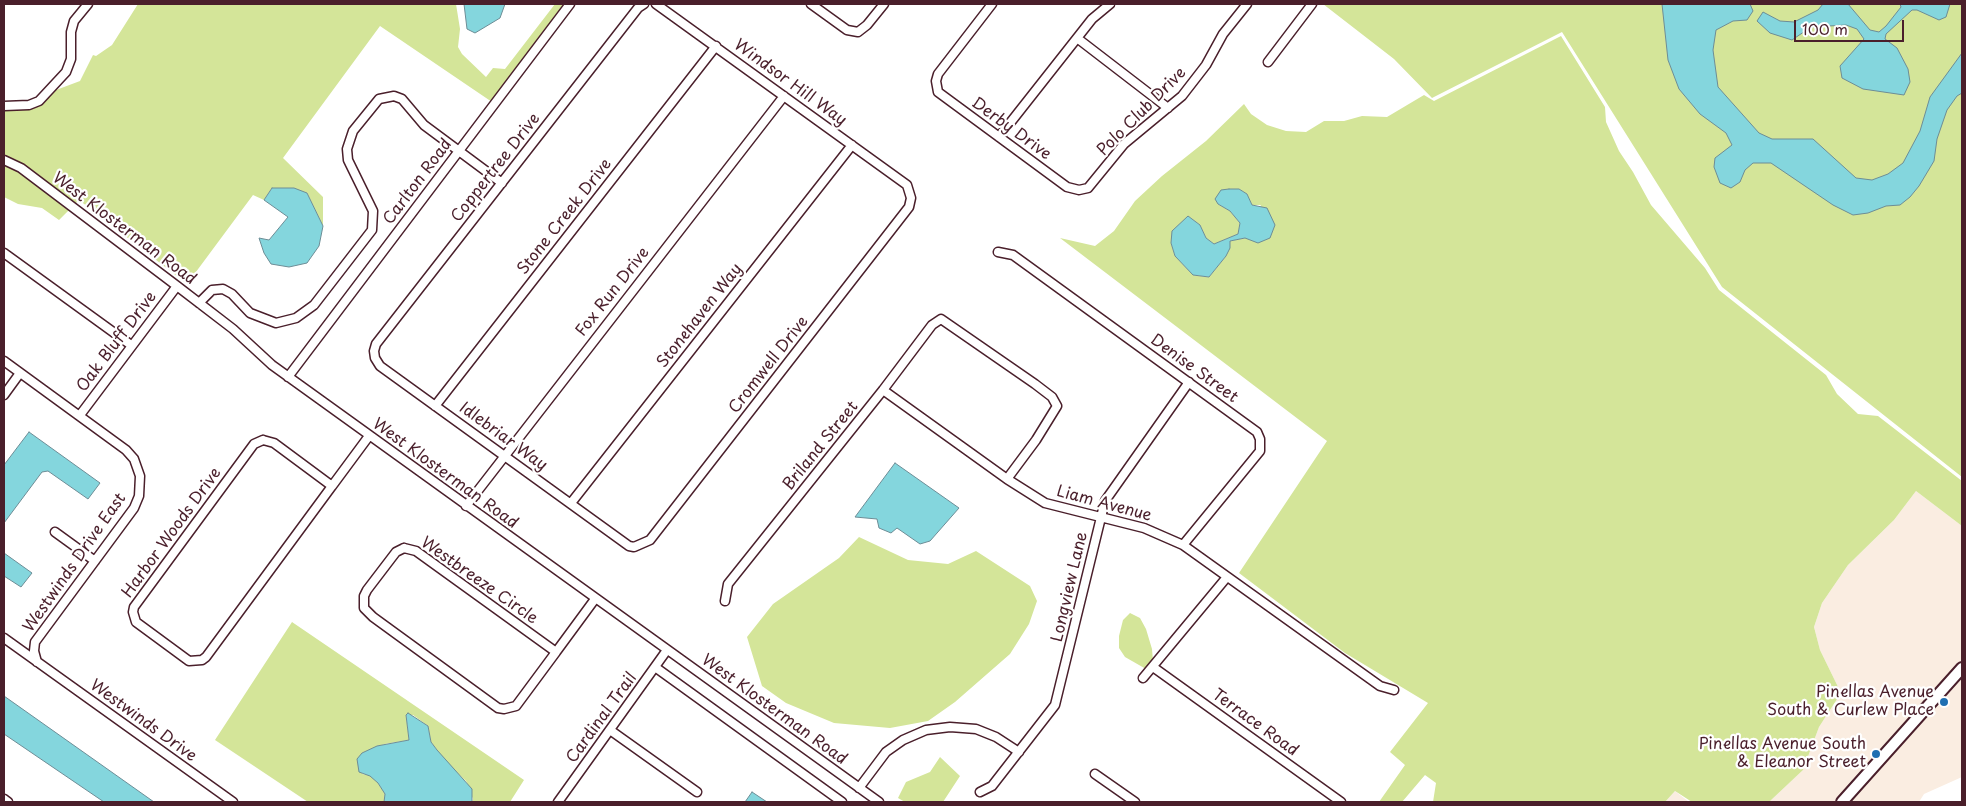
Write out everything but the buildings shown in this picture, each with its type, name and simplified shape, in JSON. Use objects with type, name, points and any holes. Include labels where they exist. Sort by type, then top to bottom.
[{"type":"main road","points":[[1842,802],[1962,668]]},
{"type":"street","points":[[4,106],[30,105],[39,101],[66,72],[71,58],[71,32],[74,21],[88,4]]},
{"type":"street","name":"Carlton Road","points":[[288,377],[570,4]]},
{"type":"street","name":"Windsor Hill Way","points":[[656,4],[907,185]]},
{"type":"street","points":[[811,4],[847,30],[858,32],[867,26],[884,4]]},
{"type":"street","name":"Derby Drive","points":[[992,4],[938,74],[936,84],[940,95],[1067,187],[1075,190],[1088,188]]},
{"type":"street","points":[[999,137],[1097,13],[1110,4]]},
{"type":"street","name":"Polo Club Drive","points":[[1088,188],[1124,144],[1182,96],[1206,65],[1220,38],[1246,4]]},
{"type":"street","points":[[1268,62],[1312,4]]},
{"type":"street","name":"Coppertree Drive","points":[[376,344],[641,6]]},
{"type":"street","points":[[1077,38],[1168,108]]},
{"type":"street","name":"Stone Creek Drive","points":[[435,406],[716,46]]},
{"type":"street","points":[[199,303],[212,290],[228,290],[250,312],[276,323],[296,318],[314,305],[372,230],[373,211],[348,160],[347,150],[353,131],[379,99],[394,96],[402,99],[424,125],[502,184]]},
{"type":"street","name":"Fox Run Drive","points":[[466,506],[503,455],[784,96]]},
{"type":"street","name":"Stonehaven Way","points":[[571,503],[852,145]]},
{"type":"street","name":"West Klosterman Road","points":[[4,160],[21,168],[177,286],[288,377],[878,802]]},
{"type":"street","name":"Cromwell Drive","points":[[629,546],[638,546],[650,540],[909,207],[911,194],[907,185]]},
{"type":"street","name":"Denise Street","points":[[998,252],[1013,255],[1254,429],[1259,436],[1260,451],[1183,546]]},
{"type":"street","points":[[4,253],[131,345]]},
{"type":"street","name":"Oak Bluff Drive","points":[[80,415],[177,286]]},
{"type":"street","name":"Briland Street","points":[[725,601],[728,584],[883,390],[932,325],[941,319],[948,322],[1035,384],[1052,397],[1057,406],[1036,440],[1006,479]]},
{"type":"street","name":"Idlebriar Way","points":[[376,344],[374,355],[377,363],[629,546]]},
{"type":"street","points":[[4,361],[80,415]]},
{"type":"street","points":[[4,395],[20,373]]},
{"type":"street","name":"Longview Lane","points":[[980,792],[992,786],[1052,710],[1058,697],[1101,518],[1109,494],[1190,382]]},
{"type":"street","name":"Liam Avenue","points":[[883,390],[1006,479],[1045,503],[1144,528],[1183,546],[1380,686],[1394,690]]},
{"type":"street","name":"Westwinds Drive East","points":[[37,662],[34,651],[35,642],[134,508],[139,496],[141,481],[138,468],[131,454],[80,415]]},
{"type":"street","name":"Harbor Woods Drive","points":[[332,486],[274,442],[263,440],[254,444],[134,607],[133,612],[136,622],[189,661],[202,660],[332,486],[369,436]]},
{"type":"street","points":[[55,532],[95,561]]},
{"type":"street","name":"Westbreeze Circle","points":[[410,548],[556,652],[516,706],[504,709],[498,708],[373,617],[364,608],[364,596],[396,552],[410,548]]},
{"type":"street","points":[[1143,678],[1227,577]]},
{"type":"street","points":[[556,652],[594,599]]},
{"type":"street","name":"Westwinds Drive","points":[[4,638],[233,802]]},
{"type":"street","name":"Cardinal Trail","points":[[563,801],[610,730],[667,650]]},
{"type":"street","points":[[655,667],[842,802]]},
{"type":"street","name":"Terrace Road","points":[[1153,667],[1342,802]]},
{"type":"street","points":[[859,788],[886,752],[903,740],[926,730],[950,726],[976,729],[996,737],[1019,752]]},
{"type":"street","points":[[610,730],[697,792]]},
{"type":"street","points":[[1096,774],[1135,802]]},
{"type":"street","points":[[4,799],[8,802]]},
{"type":"shaded area","points":[[1916,491],[1962,526],[1962,663],[1837,802],[1769,802],[1803,770],[1819,727],[1841,693],[1820,650],[1814,627],[1822,603],[1848,565],[1894,520]]},
{"type":"shaded area","points":[[1962,674],[1962,777],[1924,794],[1919,802],[1847,802]]},
{"type":"shaded area","points":[[1675,791],[1689,802],[1665,802]]},
{"type":"green space","points":[[138,4],[456,4],[460,29],[458,47],[462,54],[486,77],[493,68],[505,69],[555,4],[564,4],[492,102],[380,26],[283,158],[323,197],[323,226],[307,193],[272,188],[264,200],[253,195],[187,284],[79,200],[75,204],[23,164],[4,155],[4,111],[29,109],[40,105],[56,90],[80,81],[93,55],[96,56],[112,45]]},
{"type":"green space","points":[[1323,4],[1962,4],[1962,477],[1722,287],[1562,32],[1432,98],[1394,59]]},
{"type":"green space","points":[[1561,36],[1605,107],[1606,122],[1619,151],[1651,205],[1705,268],[1719,290],[1826,375],[1837,394],[1858,414],[1878,416],[1962,481],[1962,526],[1916,491],[1894,520],[1848,565],[1822,603],[1814,627],[1820,650],[1841,693],[1819,727],[1803,770],[1769,802],[1692,802],[1675,791],[1665,802],[1433,802],[1436,783],[1425,775],[1402,802],[1379,802],[1405,765],[1390,752],[1428,703],[1345,653],[1239,573],[1327,441],[1060,238],[1095,246],[1114,231],[1135,201],[1162,176],[1206,141],[1244,104],[1251,114],[1267,125],[1286,131],[1306,132],[1324,121],[1344,121],[1362,116],[1387,117],[1424,95],[1434,101]],"holes":[[[1229,189],[1239,189],[1247,194],[1252,205],[1261,205],[1245,238],[1229,241],[1226,256],[1209,277],[1193,275],[1175,256],[1171,243],[1173,231],[1189,217],[1200,225],[1206,238],[1214,244],[1238,234],[1240,223],[1230,211],[1218,204]]]},
{"type":"green space","points":[[4,165],[18,171],[69,210],[59,220],[42,208],[18,204],[4,197]]},
{"type":"green space","points":[[859,537],[908,560],[948,564],[976,551],[1030,586],[1037,601],[1029,624],[1010,654],[955,702],[928,721],[890,728],[834,723],[786,703],[762,686],[747,637],[773,604],[839,558]]},
{"type":"green space","points":[[1130,613],[1140,618],[1146,629],[1152,649],[1153,661],[1146,669],[1125,657],[1119,648],[1119,636],[1123,620]]},
{"type":"green space","points":[[292,622],[524,780],[510,802],[472,802],[473,799],[466,781],[445,762],[431,742],[428,726],[413,715],[406,715],[409,740],[385,744],[362,753],[362,774],[370,775],[378,783],[385,794],[384,802],[308,802],[215,740]]},
{"type":"green space","points":[[940,757],[960,776],[943,802],[905,802],[898,798],[906,782],[930,772]]},
{"type":"water","points":[[464,4],[505,4],[500,18],[475,33],[467,29]]},
{"type":"water","points":[[1662,4],[1750,4],[1753,11],[1747,20],[1733,21],[1716,30],[1713,50],[1718,87],[1759,133],[1772,139],[1813,139],[1856,178],[1872,180],[1888,174],[1903,163],[1920,131],[1930,97],[1962,53],[1962,93],[1957,96],[1947,110],[1937,139],[1934,161],[1919,186],[1900,205],[1886,206],[1868,213],[1853,215],[1833,205],[1771,163],[1753,163],[1745,170],[1740,182],[1731,188],[1720,183],[1714,167],[1715,158],[1732,145],[1726,133],[1700,114],[1679,89],[1668,60]]},
{"type":"water","points":[[1823,4],[1848,4],[1870,30],[1879,32],[1901,7],[1900,4],[1950,4],[1946,17],[1939,20],[1917,10],[1912,10],[1886,34],[1885,39],[1897,48],[1908,69],[1910,82],[1904,95],[1863,89],[1842,78],[1840,66],[1864,39],[1857,29],[1846,25],[1811,27],[1792,40],[1770,33],[1757,21],[1763,12],[1780,21],[1794,22],[1818,10]]},
{"type":"water","points":[[272,188],[294,188],[307,193],[323,226],[319,246],[307,263],[289,267],[271,264],[264,253],[259,238],[269,240],[288,217],[264,200]]},
{"type":"water","points":[[1239,189],[1247,194],[1252,205],[1267,208],[1275,225],[1270,238],[1258,243],[1245,238],[1230,241],[1230,248],[1226,256],[1209,277],[1193,275],[1175,256],[1171,243],[1172,231],[1188,216],[1200,225],[1206,238],[1214,244],[1238,234],[1240,223],[1230,211],[1218,204],[1215,199],[1221,190]]},
{"type":"water","points":[[29,432],[100,483],[88,499],[48,471],[42,472],[4,523],[4,465]]},
{"type":"water","points":[[895,463],[959,508],[930,541],[920,544],[897,528],[891,533],[879,528],[877,519],[855,517]]},
{"type":"water","points":[[4,553],[32,573],[21,587],[4,576]]},
{"type":"water","points":[[4,696],[154,802],[104,802],[4,734]]},
{"type":"water","points":[[408,713],[428,726],[431,742],[472,789],[472,802],[384,802],[385,794],[378,783],[370,776],[359,772],[357,759],[362,753],[377,746],[409,740],[406,715]]},
{"type":"water","points":[[752,792],[767,802],[745,802]]},
{"type":"place","name":"Pinellas Avenue South & Curlew Place","points":[[1944,702]]},
{"type":"place","name":"Pinellas Avenue South & Eleanor Street","points":[[1876,754]]}]
